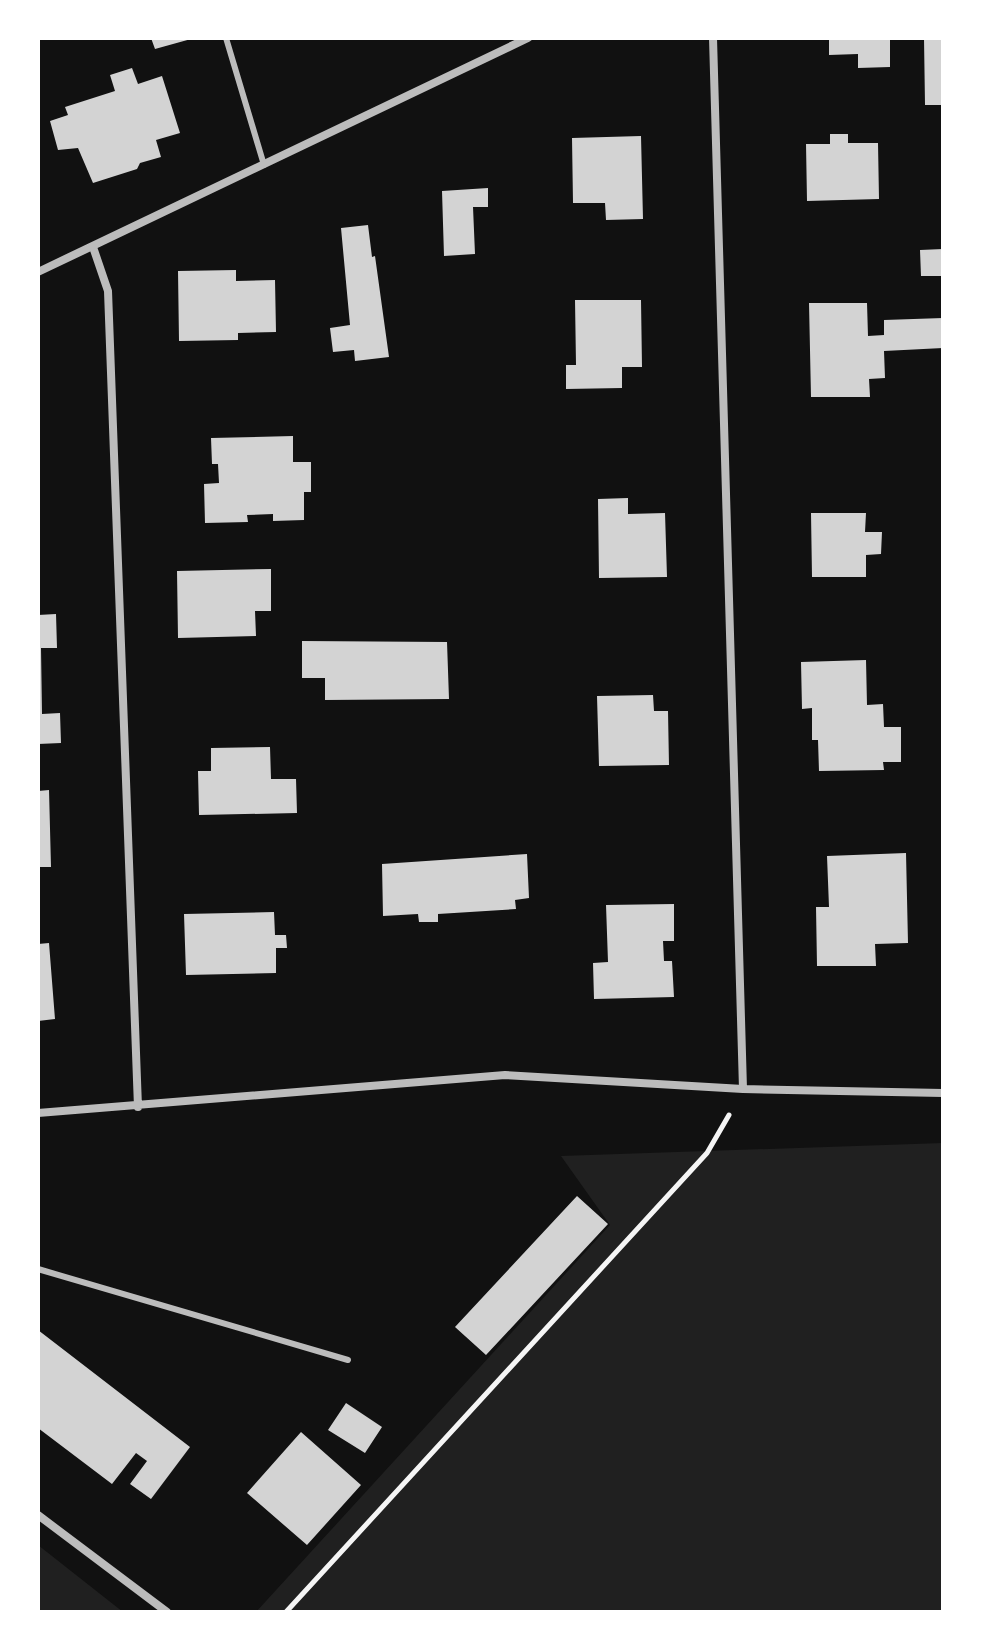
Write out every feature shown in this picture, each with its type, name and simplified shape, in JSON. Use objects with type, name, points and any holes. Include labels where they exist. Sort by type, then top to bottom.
[{"type":"street","points":[[38,272],[528,38]]},
{"type":"street","points":[[713,38],[743,1089]]},
{"type":"street","points":[[93,247],[108,291],[138,1107]]},
{"type":"street","points":[[38,1113],[505,1075],[743,1089],[943,1093]]},
{"type":"street","points":[[38,1515],[167,1612]]},
{"type":"lane","points":[[226,38],[264,165]]},
{"type":"lane","points":[[38,1269],[348,1360]]},
{"type":"path","points":[[286,1612],[707,1153],[743,1089]]},
{"type":"shaded area","points":[[943,1143],[943,1612],[256,1612],[610,1225],[561,1156]]},
{"type":"shaded area","points":[[38,1545],[123,1612],[38,1612]]},
{"type":"building","points":[[151,38],[191,38],[191,39],[155,49]]},
{"type":"building","points":[[829,38],[890,38],[890,67],[858,68],[858,54],[829,55]]},
{"type":"building","points":[[924,38],[943,38],[943,105],[925,105]]},
{"type":"building","points":[[132,68],[138,84],[162,76],[180,133],[156,140],[161,157],[140,163],[137,169],[93,183],[78,148],[58,150],[50,121],[68,115],[65,107],[115,91],[110,75]]},
{"type":"building","points":[[830,134],[848,134],[848,143],[878,143],[879,199],[807,201],[806,144],[830,144]]},
{"type":"building","points":[[641,136],[643,219],[606,220],[605,203],[573,203],[572,138]]},
{"type":"building","points":[[488,188],[488,207],[473,207],[475,254],[444,256],[442,191]]},
{"type":"building","points":[[368,225],[389,357],[355,361],[354,350],[333,352],[330,328],[350,325],[341,228]]},
{"type":"building","points":[[943,249],[943,276],[921,276],[920,250]]},
{"type":"building","points":[[236,270],[236,281],[275,280],[276,332],[238,333],[238,340],[179,341],[178,271]]},
{"type":"building","points":[[575,300],[641,300],[642,367],[622,367],[622,388],[566,389],[566,365],[576,365]]},
{"type":"building","points":[[809,303],[867,303],[868,336],[884,335],[884,320],[943,318],[943,348],[884,351],[885,378],[869,379],[870,397],[811,397]]},
{"type":"building","points":[[293,436],[293,462],[311,462],[311,492],[304,492],[304,520],[273,521],[273,514],[247,515],[248,522],[205,523],[204,484],[219,483],[218,464],[212,464],[211,438]]},
{"type":"building","points":[[628,498],[628,514],[665,513],[667,577],[599,578],[598,499]]},
{"type":"building","points":[[811,513],[866,513],[865,532],[882,532],[881,554],[866,555],[866,577],[812,577]]},
{"type":"building","points":[[271,569],[271,611],[255,611],[256,636],[178,638],[177,571]]},
{"type":"building","points":[[56,614],[57,648],[41,648],[42,714],[60,713],[61,743],[38,744],[38,615]]},
{"type":"building","points":[[302,641],[447,642],[449,699],[325,700],[325,678],[302,678]]},
{"type":"building","points":[[866,660],[867,705],[883,704],[884,727],[901,727],[901,762],[883,762],[884,770],[819,771],[818,740],[812,740],[812,708],[802,709],[801,662]]},
{"type":"building","points":[[653,695],[654,711],[668,711],[669,765],[599,766],[597,696]]},
{"type":"building","points":[[270,747],[271,779],[296,779],[297,813],[199,815],[198,771],[211,771],[211,748]]},
{"type":"building","points":[[49,790],[51,867],[38,867],[38,791]]},
{"type":"building","points":[[906,853],[908,943],[875,944],[876,966],[817,966],[816,907],[829,907],[827,856]]},
{"type":"building","points":[[527,854],[529,898],[515,900],[516,909],[438,914],[438,922],[419,922],[418,914],[383,916],[382,864]]},
{"type":"building","points":[[674,904],[674,941],[663,941],[664,961],[672,961],[674,997],[594,999],[593,963],[608,962],[606,905]]},
{"type":"building","points":[[274,912],[275,935],[286,935],[287,948],[276,948],[276,973],[186,975],[184,914]]},
{"type":"building","points":[[49,943],[55,1019],[38,1021],[38,944]]},
{"type":"building","points":[[577,1196],[608,1224],[486,1355],[455,1327]]},
{"type":"building","points":[[38,1330],[190,1447],[151,1499],[130,1484],[147,1461],[136,1453],[112,1484],[38,1428]]},
{"type":"building","points":[[346,1403],[382,1427],[365,1453],[328,1430]]},
{"type":"building","points":[[301,1432],[361,1485],[307,1545],[247,1493]]}]
